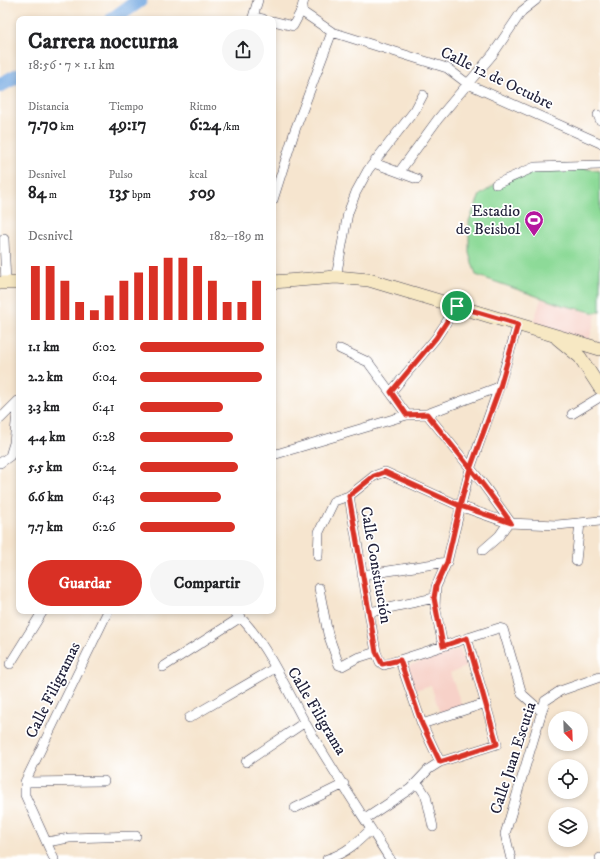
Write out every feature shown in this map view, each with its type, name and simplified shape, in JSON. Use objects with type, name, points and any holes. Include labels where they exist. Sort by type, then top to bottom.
[{"type":"main road","points":[[276,282],[336,277],[369,280],[600,349]]},
{"type":"main road","points":[[552,334],[580,357],[600,388]]},
{"type":"street","points":[[254,16],[258,0]]},
{"type":"street","points":[[276,22],[293,26],[301,11],[304,0]]},
{"type":"street","points":[[400,171],[438,119],[493,54],[522,11],[536,0]]},
{"type":"street","name":"Calle 12 de Octubre","points":[[301,11],[332,32],[447,68],[468,84],[600,143]]},
{"type":"street","points":[[276,190],[295,130],[332,32]]},
{"type":"street","points":[[336,277],[348,213],[356,192],[368,170],[415,110],[423,95]]},
{"type":"street","points":[[374,163],[400,171],[417,179]]},
{"type":"street","points":[[496,184],[535,167],[600,165]]},
{"type":"street","points":[[4,239],[8,283]]},
{"type":"street","points":[[391,392],[436,338],[457,306]]},
{"type":"street","points":[[443,646],[434,598],[436,586],[447,562],[470,469],[500,387],[518,324]]},
{"type":"street","points":[[340,349],[368,362],[407,415]]},
{"type":"street","points":[[276,454],[407,415],[427,414],[500,387]]},
{"type":"street","points":[[572,414],[600,397]]},
{"type":"street","points":[[0,419],[16,404]]},
{"type":"street","points":[[427,414],[470,469],[509,523],[499,536],[483,550]]},
{"type":"street","points":[[0,463],[10,456],[16,444]]},
{"type":"street","name":"Calle Constitución","points":[[400,660],[384,665],[380,662],[376,652],[349,496],[374,476],[385,472],[460,506],[509,523],[557,525],[580,524],[600,520]]},
{"type":"street","points":[[318,556],[319,532],[333,503],[337,499],[349,496]]},
{"type":"street","points":[[576,561],[580,524]]},
{"type":"street","points":[[362,575],[447,562]]},
{"type":"street","points":[[319,588],[328,634],[339,665],[342,666],[357,658],[376,652]]},
{"type":"street","points":[[370,612],[434,598]]},
{"type":"street","points":[[10,664],[41,614]]},
{"type":"street","name":"Calle Filigramas","points":[[25,782],[107,614]]},
{"type":"street","name":"Calle Filigrama","points":[[237,614],[256,637],[305,722],[390,859]]},
{"type":"street","points":[[163,667],[241,617]]},
{"type":"street","points":[[440,762],[422,724],[400,660],[467,638],[503,629],[522,694],[541,711]]},
{"type":"street","points":[[365,818],[410,789],[429,769],[440,762],[497,744],[467,638]]},
{"type":"street","points":[[189,718],[275,668]]},
{"type":"street","name":"Calle Juan Escutia","points":[[511,859],[505,834],[541,711],[545,702],[560,691],[600,677]]},
{"type":"street","points":[[422,724],[486,703]]},
{"type":"street","points":[[246,762],[305,722]]},
{"type":"street","points":[[54,859],[25,794],[25,782],[104,781]]},
{"type":"street","points":[[417,782],[426,796],[433,827]]},
{"type":"street","points":[[295,808],[344,784]]},
{"type":"street","points":[[327,859],[338,856],[372,830]]},
{"type":"street","points":[[47,842],[69,838],[136,836]]},
{"type":"shaded area","points":[[541,299],[596,315],[589,341],[533,324]]},
{"type":"shaded area","points":[[460,649],[466,667],[450,673],[462,706],[440,714],[431,685],[415,690],[407,666]]},
{"type":"green space","name":"Estadio de Beisbol","points":[[564,165],[600,171],[600,311],[596,313],[562,305],[476,275],[469,253],[469,221],[480,195],[513,173]]},
{"type":"waterway","points":[[117,16],[140,0]]},
{"type":"waterway","points":[[0,85],[16,77]]},
{"type":"place","name":"Estadio de Beisbol","points":[[534,237]]},
{"type":"route","points":[[457,306],[436,338],[391,392],[407,415],[427,414],[470,469],[500,506],[511,523],[460,506],[447,562],[436,586],[434,598],[443,646],[467,638],[497,744],[440,762],[422,724],[400,660],[384,665],[380,662],[376,652],[349,496],[374,476],[385,472],[460,506],[470,469],[500,387],[518,324],[457,306]]}]
